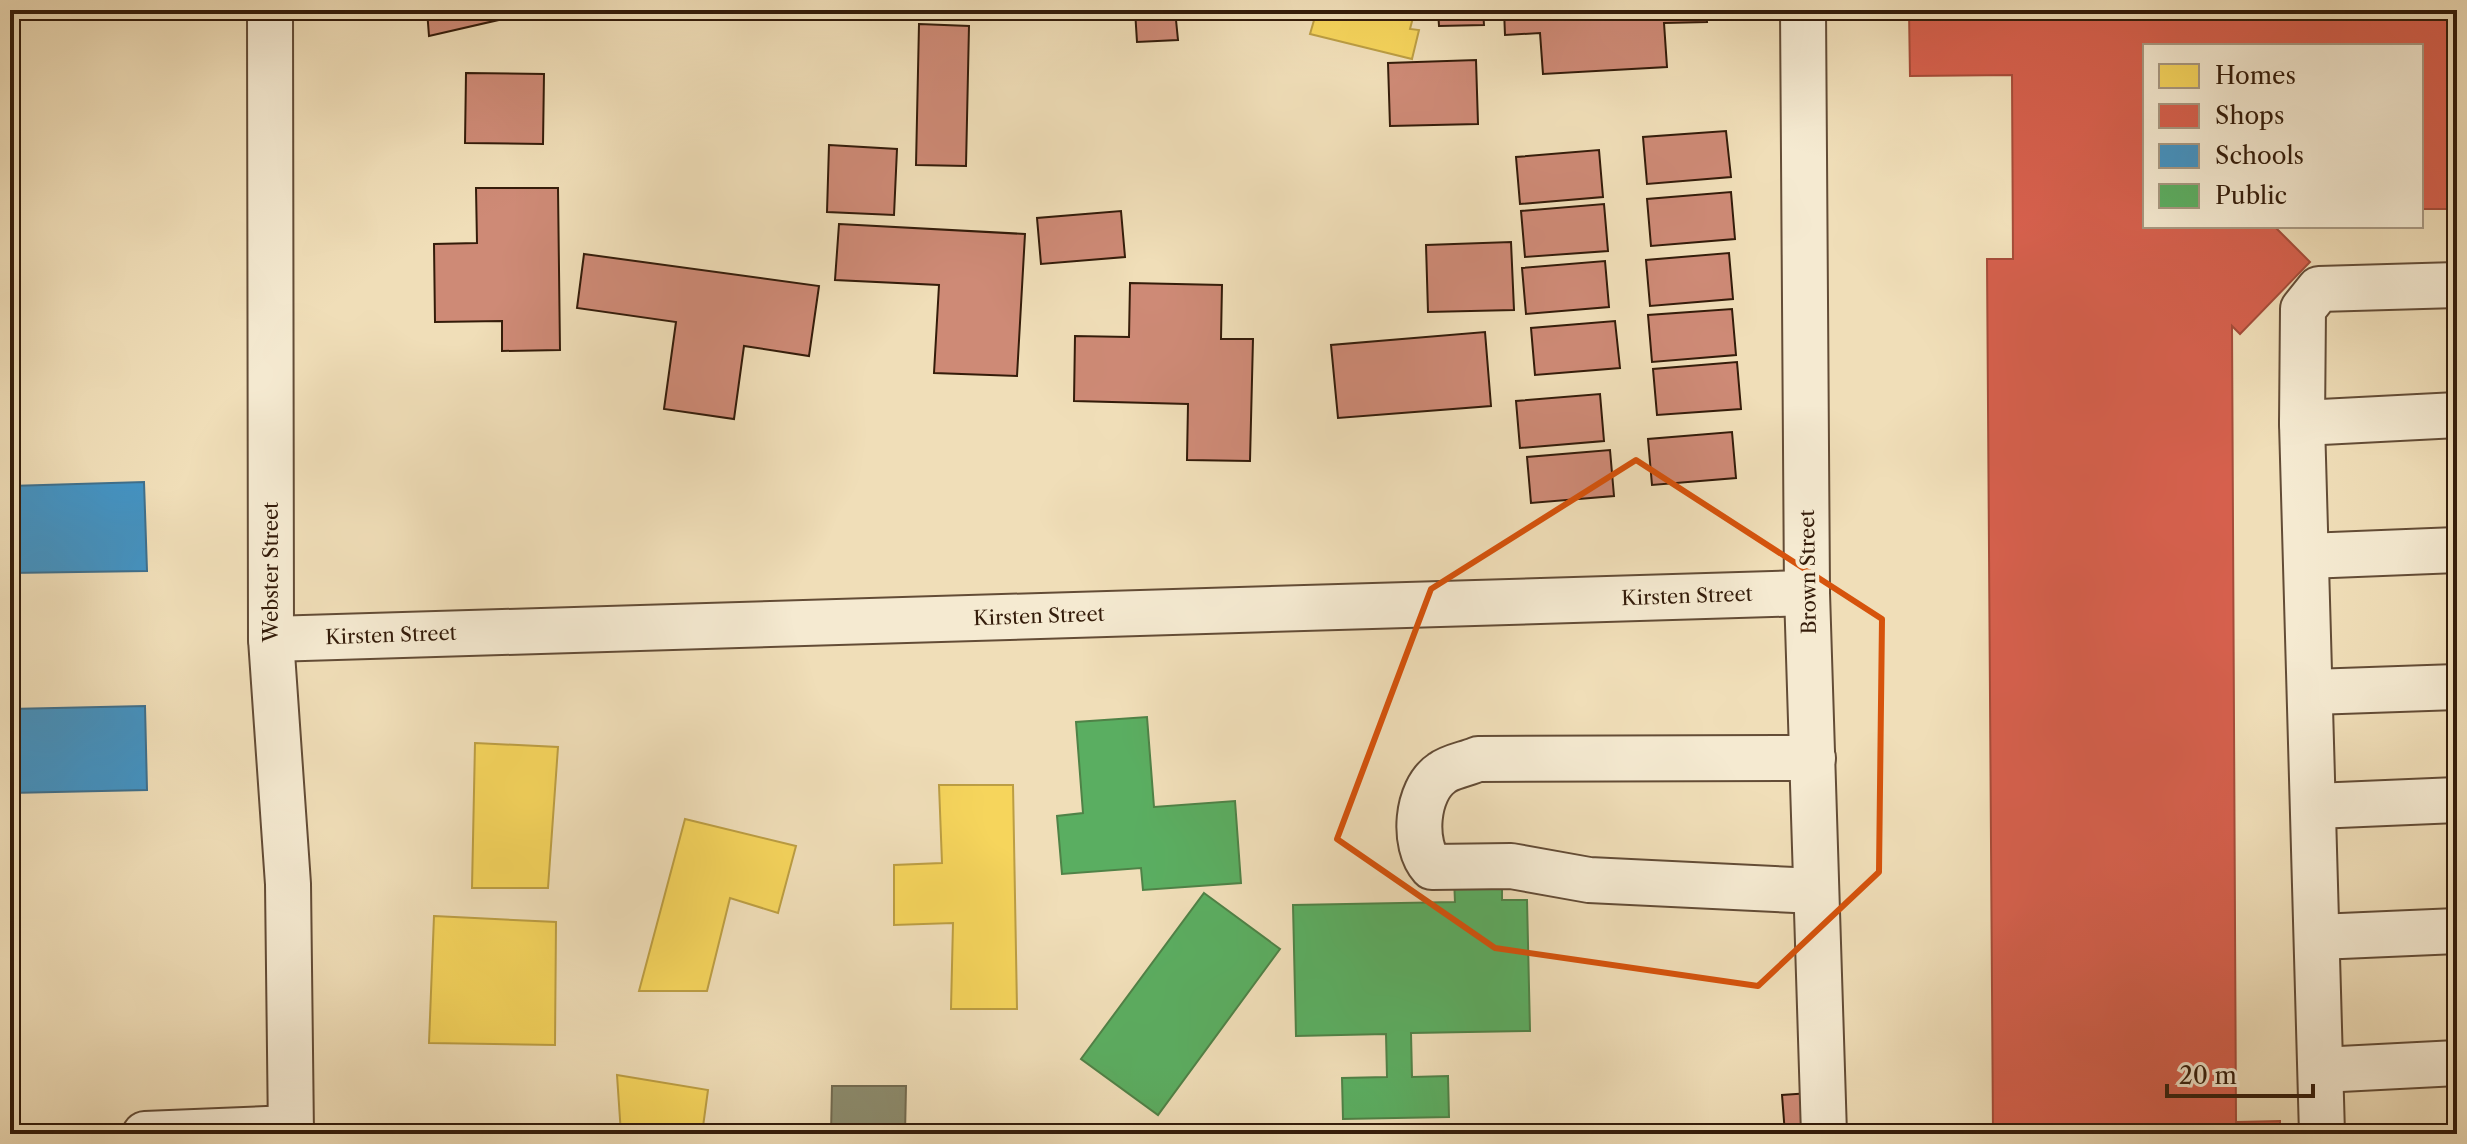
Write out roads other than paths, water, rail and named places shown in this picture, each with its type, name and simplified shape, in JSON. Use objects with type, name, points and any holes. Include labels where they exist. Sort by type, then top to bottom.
[{"type":"street","name":"Webster Street","points":[[270,10],[271,639],[288,884],[291,1131]]},
{"type":"street","name":"Brown Street","points":[[1803,10],[1807,593],[1824,1134]]},
{"type":"street","points":[[2322,1134],[2312,692],[2302,423],[2303,309],[2319,289],[2457,285]]},
{"type":"street","points":[[2302,423],[2457,415]]},
{"type":"street","points":[[2307,556],[2457,550]]},
{"type":"street","name":"Kirsten Street","points":[[271,639],[1807,593]]},
{"type":"street","points":[[2312,692],[2457,687]]},
{"type":"street","points":[[1813,758],[1478,759],[1440,774],[1426,795],[1419,823],[1424,859],[1432,867],[1448,869],[1493,865],[1589,880],[1816,891]]},
{"type":"street","points":[[2315,806],[2457,800]]},
{"type":"street","points":[[2318,937],[2457,931]]},
{"type":"street","points":[[2321,1070],[2457,1063]]},
{"type":"street","points":[[145,1134],[291,1131]]}]
